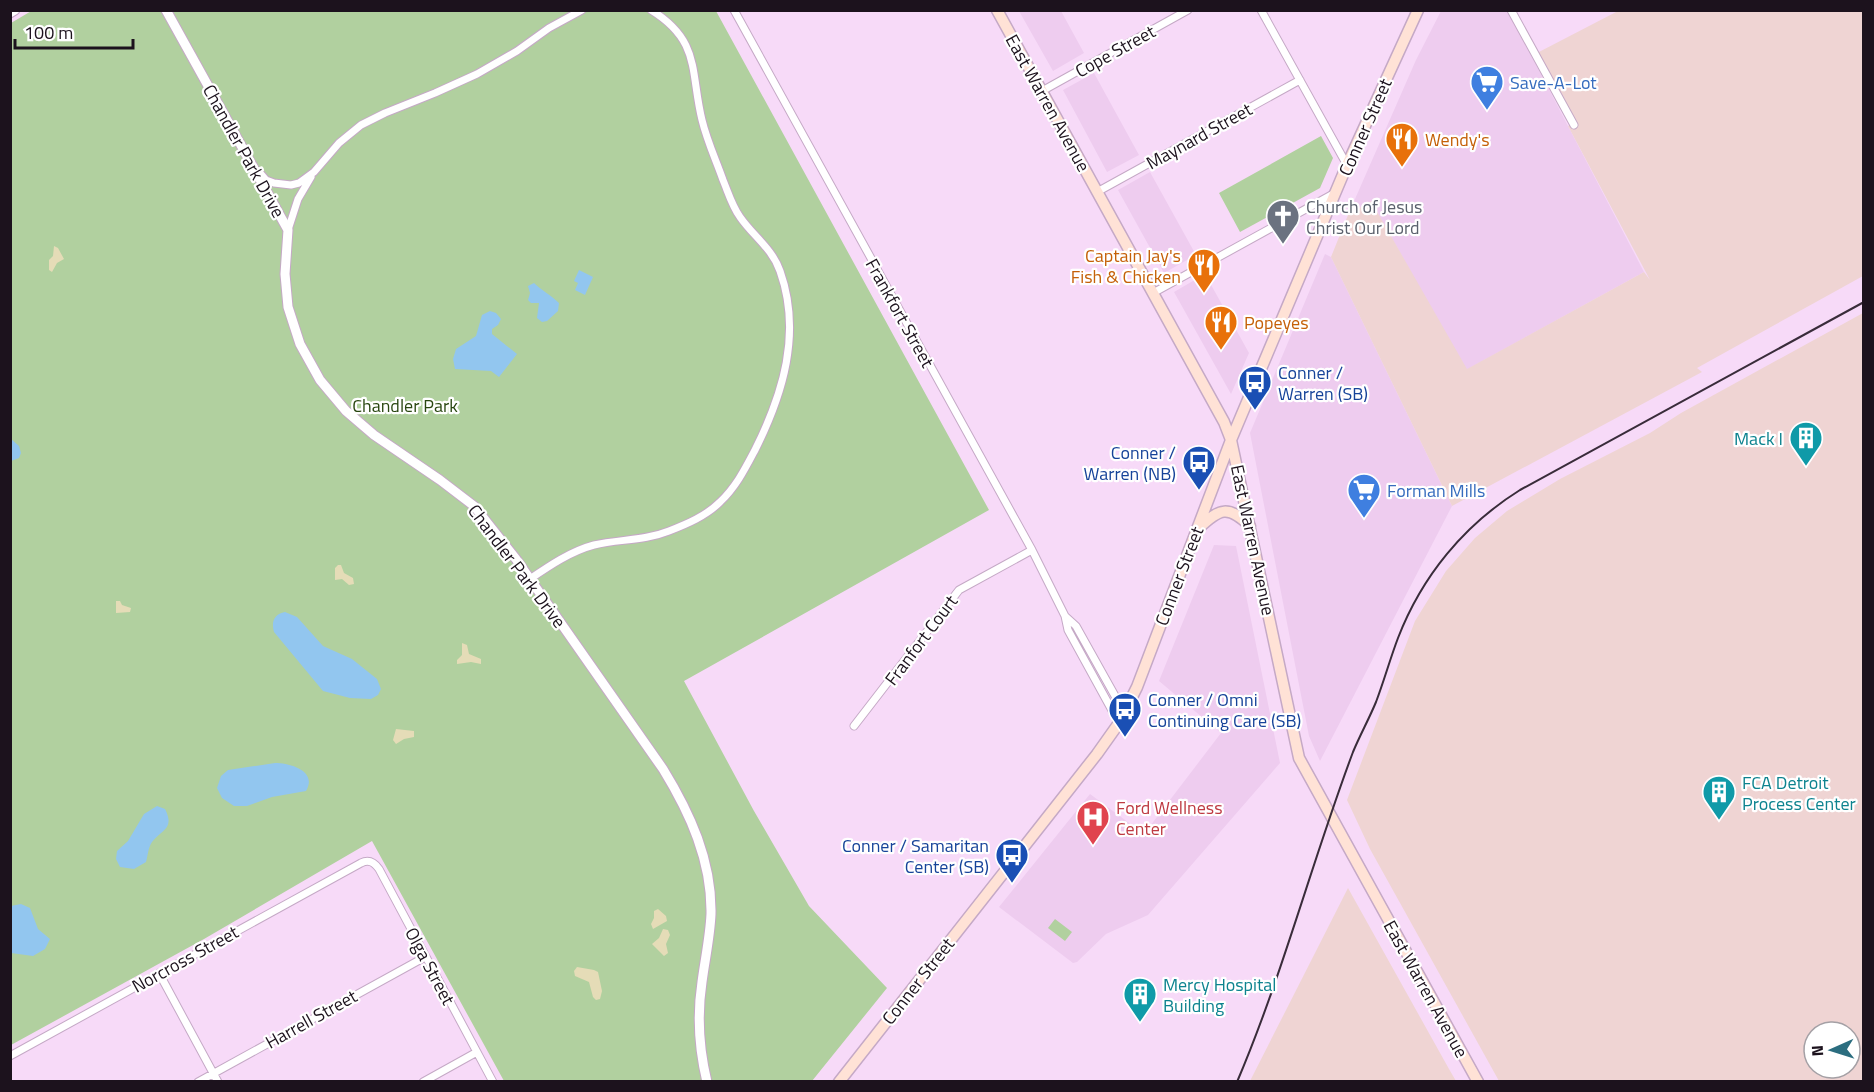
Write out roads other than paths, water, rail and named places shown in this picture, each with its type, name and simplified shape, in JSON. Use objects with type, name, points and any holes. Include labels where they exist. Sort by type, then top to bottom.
[{"type":"main road","name":"East Warren Avenue","points":[[997,10],[1224,422],[1231,440],[1299,758],[1478,1082]]},
{"type":"main road","name":"Conner Street","points":[[839,1082],[1119,723],[1137,687],[1231,440],[1347,165],[1418,10]]},
{"type":"main road","points":[[1197,530],[1210,517],[1226,511],[1238,515],[1250,526]]},
{"type":"street","points":[[10,13],[15,10]]},
{"type":"street","name":"Chandler Park Drive","points":[[166,10],[288,230],[285,274],[288,307],[300,344],[320,380],[346,411],[374,435],[474,506],[530,579],[679,794],[698,837],[710,897],[709,935],[699,1016],[702,1056],[707,1082]]},
{"type":"street","points":[[288,230],[298,199],[314,172],[327,155],[361,125],[477,74],[517,51],[549,28],[582,10]]},
{"type":"street","points":[[530,579],[581,549],[596,544],[649,538],[668,532],[702,516],[719,504],[737,482],[770,421],[787,365],[789,308],[780,272],[767,247],[740,217],[731,199],[705,135],[693,61],[688,48],[673,26],[651,10]]},
{"type":"street","name":"Frankfort Street","points":[[734,10],[1032,550],[1065,616]]},
{"type":"street","name":"Cope Street","points":[[1042,91],[1188,10]]},
{"type":"street","points":[[1262,10],[1347,165]]},
{"type":"street","points":[[1511,10],[1574,124]]},
{"type":"street","name":"Maynard Street","points":[[1097,192],[1300,80]]},
{"type":"street","points":[[253,166],[266,180],[282,185],[299,183],[314,172]]},
{"type":"street","points":[[1153,293],[1336,192]]},
{"type":"street","name":"Franfort Court","points":[[854,726],[959,590],[1032,550]]},
{"type":"street","points":[[1065,616],[1076,626],[1124,712]]},
{"type":"street","points":[[1065,616],[1068,630],[1119,723]]},
{"type":"street","name":"Olga Street","points":[[361,863],[367,861],[375,864],[493,1082]]},
{"type":"street","name":"Norcross Street","points":[[10,1056],[361,863]]},
{"type":"street","name":"Harrell Street","points":[[198,1082],[424,957]]},
{"type":"street","points":[[159,973],[218,1082]]},
{"type":"street","points":[[423,1082],[477,1052]]},
{"type":"water","points":[[579,270],[593,277],[585,295],[575,290],[578,283],[574,281]]},
{"type":"water","points":[[534,283],[559,303],[558,311],[547,321],[542,322],[537,318],[539,303],[531,303],[528,300],[530,293],[528,286]]},
{"type":"water","points":[[490,311],[496,313],[501,319],[492,329],[492,334],[517,354],[499,377],[491,371],[455,369],[453,359],[456,349],[476,336],[482,315]]},
{"type":"water","points":[[11,439],[19,446],[21,453],[19,458],[11,461]]},
{"type":"water","points":[[285,612],[297,617],[323,646],[352,659],[377,679],[381,689],[378,695],[371,699],[350,698],[323,691],[274,632],[274,619]]},
{"type":"water","points":[[275,763],[295,767],[305,773],[309,784],[306,791],[272,797],[247,806],[234,806],[222,798],[217,788],[221,776],[228,770]]},
{"type":"water","points":[[157,806],[165,809],[169,821],[166,828],[152,842],[146,862],[134,869],[120,867],[116,859],[117,851],[128,841],[144,814]]},
{"type":"water","points":[[21,904],[30,908],[38,929],[50,939],[45,949],[33,956],[11,953],[11,906]]},
{"type":"railway","points":[[1237,1082],[1269,1000],[1353,752],[1376,702],[1398,638],[1419,594],[1447,554],[1481,519],[1520,490],[1864,302]]},
{"type":"place","name":"Save-A-Lot","points":[[1487,111]]},
{"type":"place","name":"Wendy's","points":[[1402,168]]},
{"type":"place","name":"Church of Jesus Christ Our Lord","points":[[1283,245]]},
{"type":"place","name":"Captain Jay's Fish & Chicken","points":[[1204,294]]},
{"type":"place","name":"Popeyes","points":[[1221,351]]},
{"type":"place","name":"Conner / Warren (SB)","points":[[1255,411]]},
{"type":"place","name":"Mack I","points":[[1806,467]]},
{"type":"place","name":"Conner / Warren (NB)","points":[[1199,491]]},
{"type":"place","name":"Forman Mills","points":[[1364,519]]},
{"type":"place","name":"Conner / Omni Continuing Care (SB)","points":[[1125,738]]},
{"type":"place","name":"FCA Detroit Process Center","points":[[1719,821]]},
{"type":"place","name":"Ford Wellness Center","points":[[1093,846]]},
{"type":"place","name":"Conner / Samaritan Center (SB)","points":[[1012,884]]},
{"type":"place","name":"Mercy Hospital Building","points":[[1140,1023]]},
{"type":"park label","name":"Chandler Park","points":[[405,405]]}]
